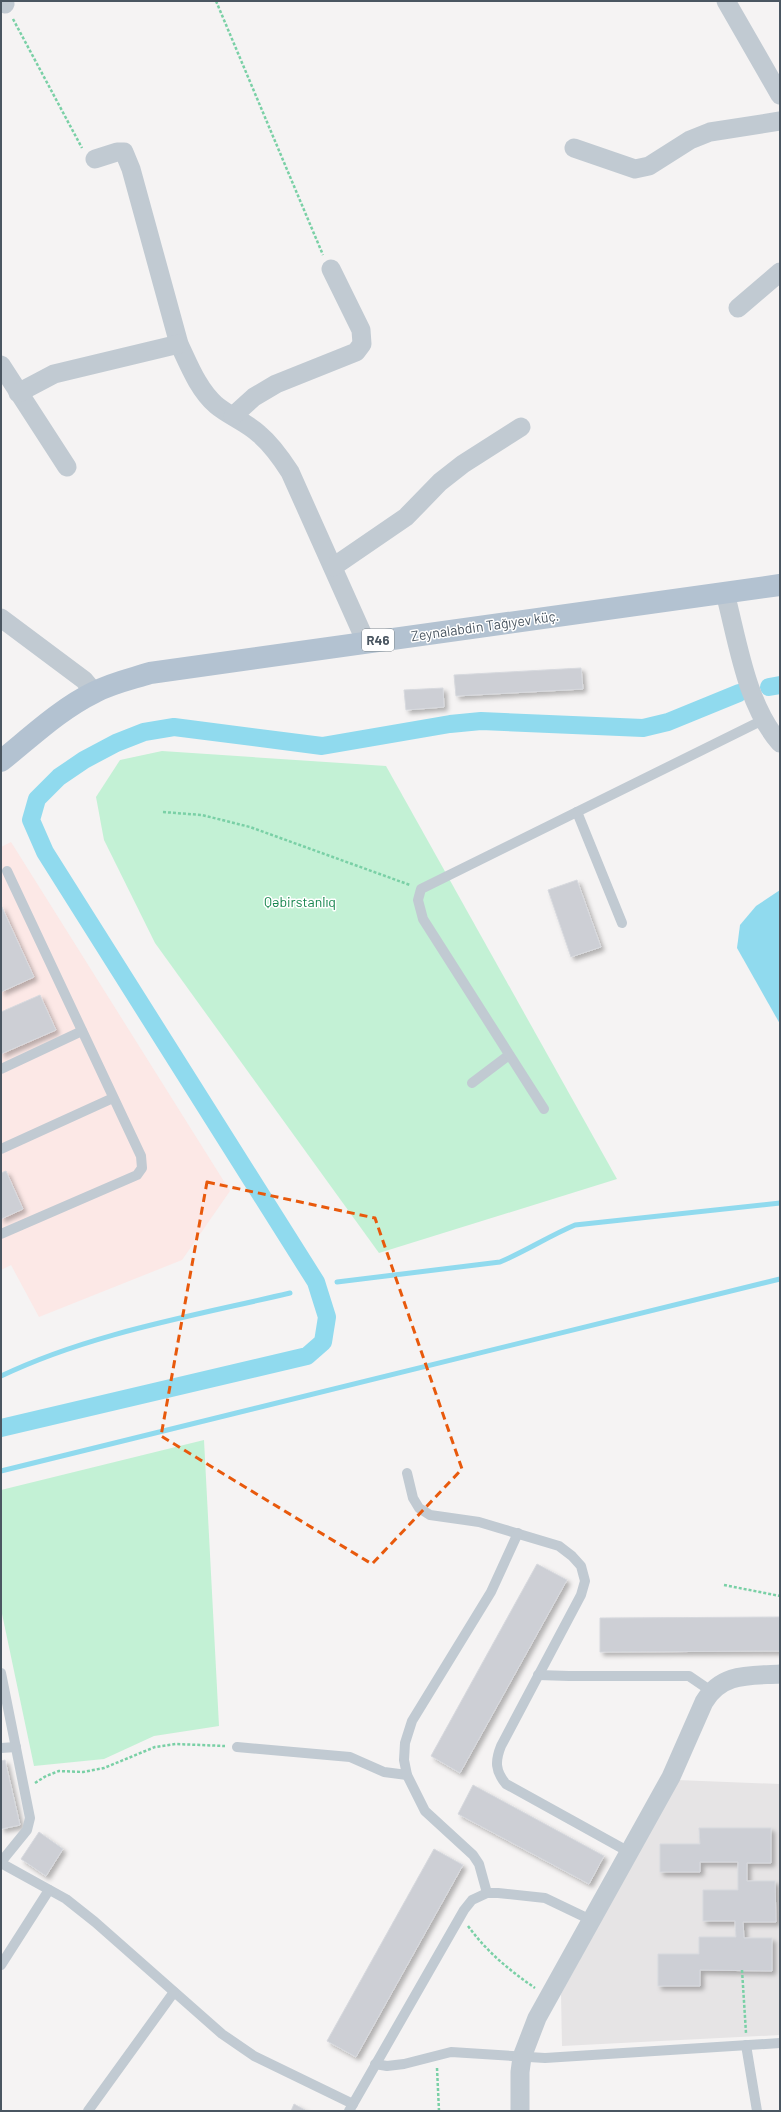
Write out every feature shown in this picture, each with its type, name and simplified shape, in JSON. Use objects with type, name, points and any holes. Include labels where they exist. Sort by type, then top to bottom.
[{"type":"main road","name":"Zeynalabdin Tağıyev küç.","points":[[1,761],[60,714],[94,692],[119,682],[150,673],[780,585]]},
{"type":"street","points":[[726,1],[773,69],[780,95]]},
{"type":"street","points":[[574,148],[636,169],[649,166],[690,140],[710,132],[780,121]]},
{"type":"street","points":[[95,159],[117,152],[124,152],[131,169],[179,344],[201,388],[216,404],[259,433],[276,450],[290,472],[366,642]]},
{"type":"street","points":[[233,416],[254,397],[276,384],[356,352],[362,344],[361,330],[331,269]]},
{"type":"street","points":[[738,308],[780,272]]},
{"type":"street","points":[[18,392],[54,374],[179,344]]},
{"type":"street","points":[[1,365],[67,467]]},
{"type":"street","points":[[333,567],[406,517],[440,482],[462,464],[521,427]]},
{"type":"street","points":[[725,593],[754,702],[763,720],[780,742]]},
{"type":"street","points":[[2,620],[84,680],[94,692]]},
{"type":"street","points":[[520,2111],[520,2072],[522,2058],[536,2018],[671,1777],[711,1691],[721,1683],[730,1679],[780,1674]]},
{"type":"lane","points":[[544,1109],[423,919],[418,900],[421,889],[763,720]]},
{"type":"lane","points":[[577,812],[622,923]]},
{"type":"lane","points":[[1,1234],[136,1176],[142,1168],[141,1156],[7,871]]},
{"type":"lane","points":[[1,1069],[82,1031]]},
{"type":"lane","points":[[472,1083],[509,1055]]},
{"type":"lane","points":[[1,1149],[113,1098]]},
{"type":"lane","points":[[407,1473],[413,1498],[419,1508],[430,1515],[479,1522],[560,1546],[581,1566],[584,1581],[580,1595],[496,1757],[496,1767],[500,1777],[506,1784],[629,1852]]},
{"type":"lane","points":[[487,1893],[479,1864],[476,1860],[425,1811],[407,1775],[404,1760],[405,1743],[412,1721],[491,1592],[518,1533]]},
{"type":"lane","points":[[1,1673],[30,1818],[27,1830],[1,1862],[66,1899],[95,1922],[222,2034],[254,2056],[351,2107],[461,1916],[472,1900],[487,1893],[545,1898],[591,1920]]},
{"type":"lane","points":[[538,1675],[689,1676],[711,1691]]},
{"type":"lane","points":[[1,1748],[16,1747]]},
{"type":"lane","points":[[237,1747],[350,1757],[384,1772],[407,1775]]},
{"type":"lane","points":[[1,1964],[49,1890]]},
{"type":"lane","points":[[88,2111],[174,1992]]},
{"type":"lane","points":[[375,2064],[387,2066],[404,2064],[437,2054],[451,2052],[522,2058],[780,2043]]},
{"type":"lane","points":[[746,2045],[757,2111]]},
{"type":"path","points":[[216,1],[319,246],[331,269]]},
{"type":"path","points":[[4,3],[84,150],[95,159]]},
{"type":"path","points":[[163,812],[202,815],[250,827],[421,889]]},
{"type":"path","points":[[724,1585],[780,1596]]},
{"type":"path","points":[[25,1789],[46,1776],[59,1771],[83,1772],[104,1768],[155,1747],[176,1744],[237,1747]]},
{"type":"path","points":[[461,1916],[479,1941],[506,1968],[548,1997]]},
{"type":"path","points":[[742,1970],[746,2045]]},
{"type":"path","points":[[437,2054],[439,2111]]},
{"type":"highlighted area","points":[[207,1182],[375,1218],[462,1469],[372,1564],[161,1436]]},
{"type":"shaded area","points":[[11,842],[230,1191],[182,1260],[39,1317],[11,1265],[1,1270],[1,847]]},
{"type":"shaded area","points":[[677,1780],[780,1784],[780,2035],[562,2046],[561,1994]]},
{"type":"green space","name":"Qəbirstanlıq","points":[[162,751],[386,766],[617,1179],[379,1253],[155,943],[104,840],[96,797],[120,760]]},
{"type":"green space","points":[[204,1440],[219,1726],[154,1736],[104,1759],[34,1766],[1,1609],[1,1490]]},
{"type":"water","points":[[780,890],[780,1024],[737,948],[740,925],[756,906]]},
{"type":"building","points":[[581,668],[583,689],[456,696],[454,675]]},
{"type":"building","points":[[443,688],[444,707],[406,710],[404,690]]},
{"type":"building","points":[[577,880],[601,947],[571,957],[548,890]]},
{"type":"building","points":[[1,905],[34,977],[1,992]]},
{"type":"building","points":[[40,995],[56,1030],[1,1054],[1,1012]]},
{"type":"building","points":[[6,1171],[23,1209],[1,1219],[1,1173]]},
{"type":"building","points":[[537,1564],[567,1580],[460,1773],[431,1756]]},
{"type":"building","points":[[780,1617],[780,1651],[600,1652],[600,1618]]},
{"type":"building","points":[[5,1760],[20,1825],[1,1829],[1,1761]]},
{"type":"building","points":[[473,1785],[604,1856],[589,1884],[458,1814]]},
{"type":"building","points":[[699,1828],[771,1828],[771,1863],[747,1863],[747,1881],[775,1881],[776,1922],[743,1922],[744,1938],[772,1938],[772,1971],[700,1970],[700,1986],[658,1986],[658,1954],[699,1954],[699,1937],[736,1937],[735,1921],[703,1921],[703,1890],[738,1890],[738,1862],[700,1862],[700,1872],[660,1872],[660,1844],[700,1844]]},
{"type":"building","points":[[39,1832],[63,1849],[46,1876],[21,1859]]},
{"type":"building","points":[[434,1849],[463,1865],[356,2057],[327,2041]]},
{"type":"building","points":[[294,2104],[307,2111],[291,2111]]},
{"type":"waterway","points":[[769,687],[780,685]]},
{"type":"waterway","points":[[1,1428],[307,1356],[323,1342],[327,1317],[316,1282],[45,852],[31,820],[37,799],[59,777],[84,760],[116,743],[144,732],[174,727],[322,746],[450,724],[481,721],[643,728],[668,722],[739,693]]},
{"type":"waterway","points":[[337,1282],[500,1262],[575,1225],[780,1203]]},
{"type":"waterway","points":[[1,1471],[780,1279]]},
{"type":"waterway","points":[[1,1376],[35,1361],[106,1337],[180,1318],[290,1293]]}]
